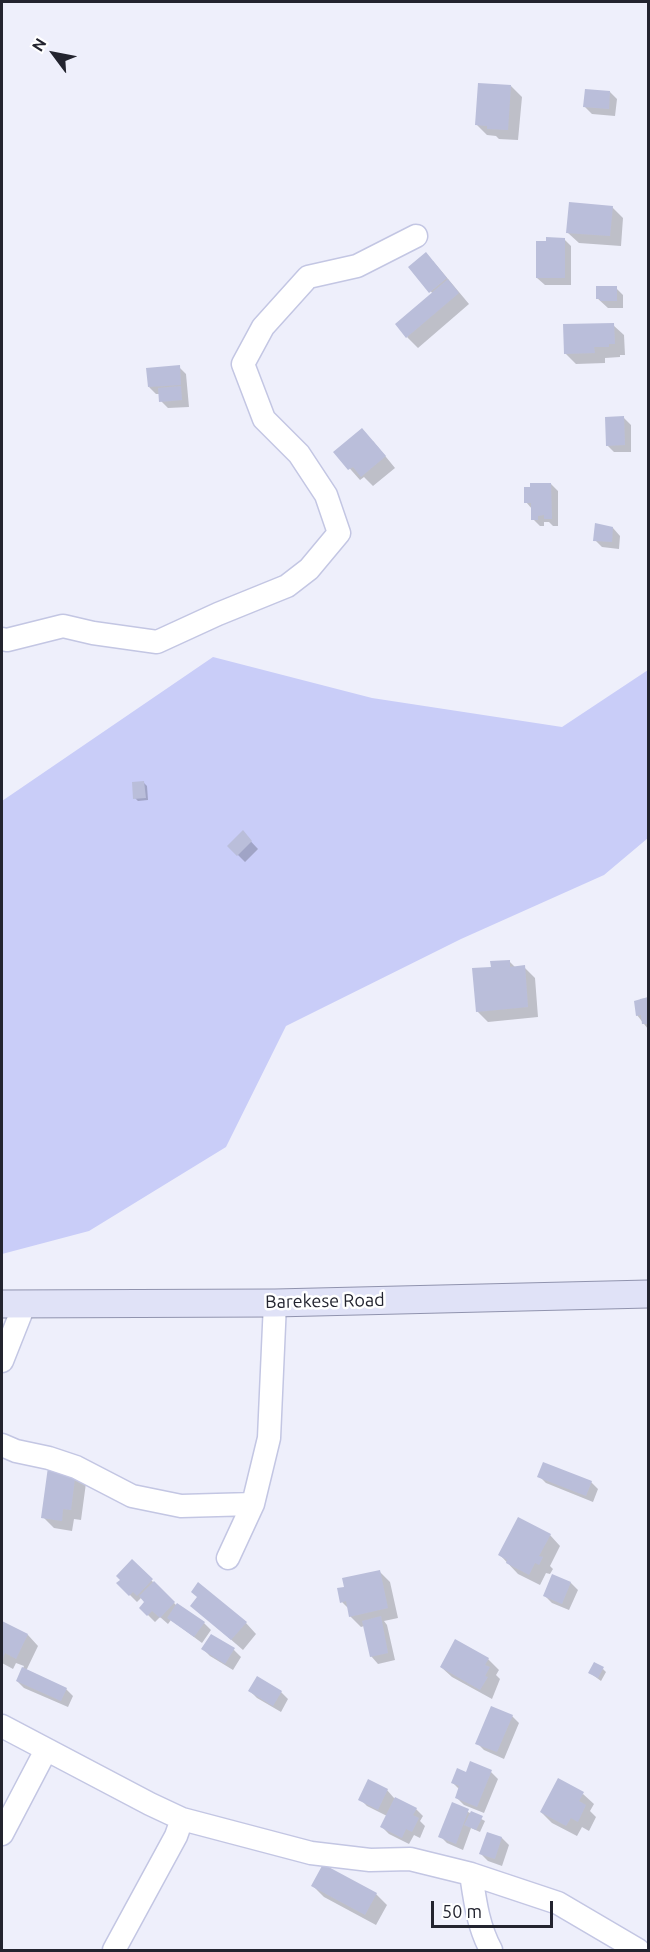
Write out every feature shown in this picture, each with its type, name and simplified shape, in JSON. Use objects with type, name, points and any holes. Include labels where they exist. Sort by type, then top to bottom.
[{"type":"main road","name":"Barekese Road","points":[[13,1304],[275,1303],[648,1294]]},
{"type":"street","points":[[2,639],[7,640],[63,626],[93,633],[157,642],[287,586],[309,569],[339,533],[326,495],[299,454],[264,419],[243,364],[263,327],[308,277],[357,266],[416,236]]},
{"type":"street","points":[[228,1558],[253,1504],[269,1438],[275,1303]]},
{"type":"street","points":[[2,1361],[13,1304]]},
{"type":"street","points":[[2,1445],[76,1467],[132,1496],[181,1506],[253,1504]]},
{"type":"street","points":[[2,1726],[182,1819],[311,1853],[370,1860],[411,1859],[471,1874],[558,1903],[638,1950]]},
{"type":"street","points":[[2,1834],[46,1750]]},
{"type":"street","points":[[114,1950],[176,1836],[182,1819]]},
{"type":"street","points":[[471,1874],[476,1908],[483,1934],[491,1950]]},
{"type":"shaded area","points":[[213,657],[372,698],[562,727],[648,670],[648,838],[604,875],[461,939],[286,1026],[226,1147],[89,1231],[2,1254],[2,801]]},
{"type":"building","points":[[478,83],[511,85],[508,130],[487,129],[487,126],[475,125]]},
{"type":"building","points":[[585,89],[610,91],[609,109],[583,107]]},
{"type":"building","points":[[569,202],[613,206],[610,236],[566,233]]},
{"type":"building","points":[[546,237],[565,238],[565,278],[536,278],[536,241],[546,241]]},
{"type":"building","points":[[426,252],[447,278],[429,293],[408,267]]},
{"type":"building","points":[[448,279],[459,293],[406,338],[395,324]]},
{"type":"building","points":[[596,286],[617,286],[617,301],[596,299]]},
{"type":"building","points":[[614,323],[615,344],[609,344],[609,347],[594,347],[595,353],[564,354],[563,324]]},
{"type":"building","points":[[180,365],[181,385],[148,387],[146,368]]},
{"type":"building","points":[[181,386],[182,400],[159,402],[158,388]]},
{"type":"building","points":[[624,416],[625,445],[606,446],[605,417]]},
{"type":"building","points":[[362,428],[386,456],[361,477],[353,467],[348,470],[333,452]]},
{"type":"building","points":[[530,483],[551,483],[552,519],[544,519],[544,515],[538,516],[538,520],[531,520],[531,503],[524,503],[524,487],[530,487]]},
{"type":"building","points":[[595,523],[613,527],[612,542],[593,541]]},
{"type":"building","points":[[144,781],[146,798],[133,799],[132,782]]},
{"type":"building","points":[[243,830],[252,841],[237,856],[227,846]]},
{"type":"building","points":[[510,960],[510,967],[525,965],[528,1007],[476,1012],[472,968],[491,967],[490,961]]},
{"type":"building","points":[[648,997],[648,1024],[642,1024],[641,1015],[636,1016],[634,1001]]},
{"type":"building","points":[[543,1462],[592,1481],[586,1496],[537,1477]]},
{"type":"building","points":[[48,1467],[76,1470],[71,1510],[63,1509],[62,1521],[41,1518]]},
{"type":"building","points":[[518,1517],[551,1534],[539,1556],[543,1557],[539,1565],[535,1563],[529,1575],[506,1563],[507,1560],[498,1555]]},
{"type":"building","points":[[132,1559],[153,1579],[137,1596],[133,1592],[129,1596],[116,1583],[120,1580],[116,1576]]},
{"type":"building","points":[[380,1570],[388,1608],[349,1617],[346,1601],[340,1603],[337,1588],[344,1587],[342,1578]]},
{"type":"building","points":[[552,1574],[571,1582],[562,1604],[543,1596]]},
{"type":"building","points":[[154,1581],[175,1602],[160,1618],[152,1611],[147,1616],[139,1608],[144,1602],[139,1596]]},
{"type":"building","points":[[198,1582],[247,1622],[231,1640],[190,1606],[197,1597],[191,1592]]},
{"type":"building","points":[[177,1603],[205,1622],[194,1637],[167,1618]]},
{"type":"building","points":[[381,1616],[388,1653],[370,1657],[362,1621]]},
{"type":"building","points":[[2,1621],[28,1634],[16,1659],[5,1653],[2,1661]]},
{"type":"building","points":[[211,1634],[235,1648],[225,1664],[201,1649]]},
{"type":"building","points":[[455,1639],[489,1658],[485,1665],[490,1667],[485,1676],[488,1677],[480,1690],[440,1667]]},
{"type":"building","points":[[594,1662],[604,1667],[598,1678],[588,1673]]},
{"type":"building","points":[[22,1667],[67,1688],[61,1701],[16,1681]]},
{"type":"building","points":[[257,1676],[282,1691],[273,1706],[248,1691]]},
{"type":"building","points":[[491,1706],[513,1715],[497,1752],[475,1744]]},
{"type":"building","points":[[470,1761],[492,1770],[477,1807],[455,1798],[459,1786],[451,1783],[457,1768],[466,1772]]},
{"type":"building","points":[[558,1778],[584,1792],[579,1801],[586,1805],[578,1822],[571,1818],[566,1826],[540,1812]]},
{"type":"building","points":[[368,1779],[388,1789],[378,1810],[358,1800]]},
{"type":"building","points":[[395,1797],[417,1808],[413,1815],[419,1818],[412,1832],[406,1829],[402,1838],[380,1827]]},
{"type":"building","points":[[452,1802],[469,1809],[456,1844],[438,1837]]},
{"type":"building","points":[[471,1811],[483,1816],[476,1830],[464,1825]]},
{"type":"building","points":[[487,1832],[502,1837],[495,1859],[479,1854]]},
{"type":"building","points":[[323,1864],[377,1893],[365,1915],[311,1886]]}]
